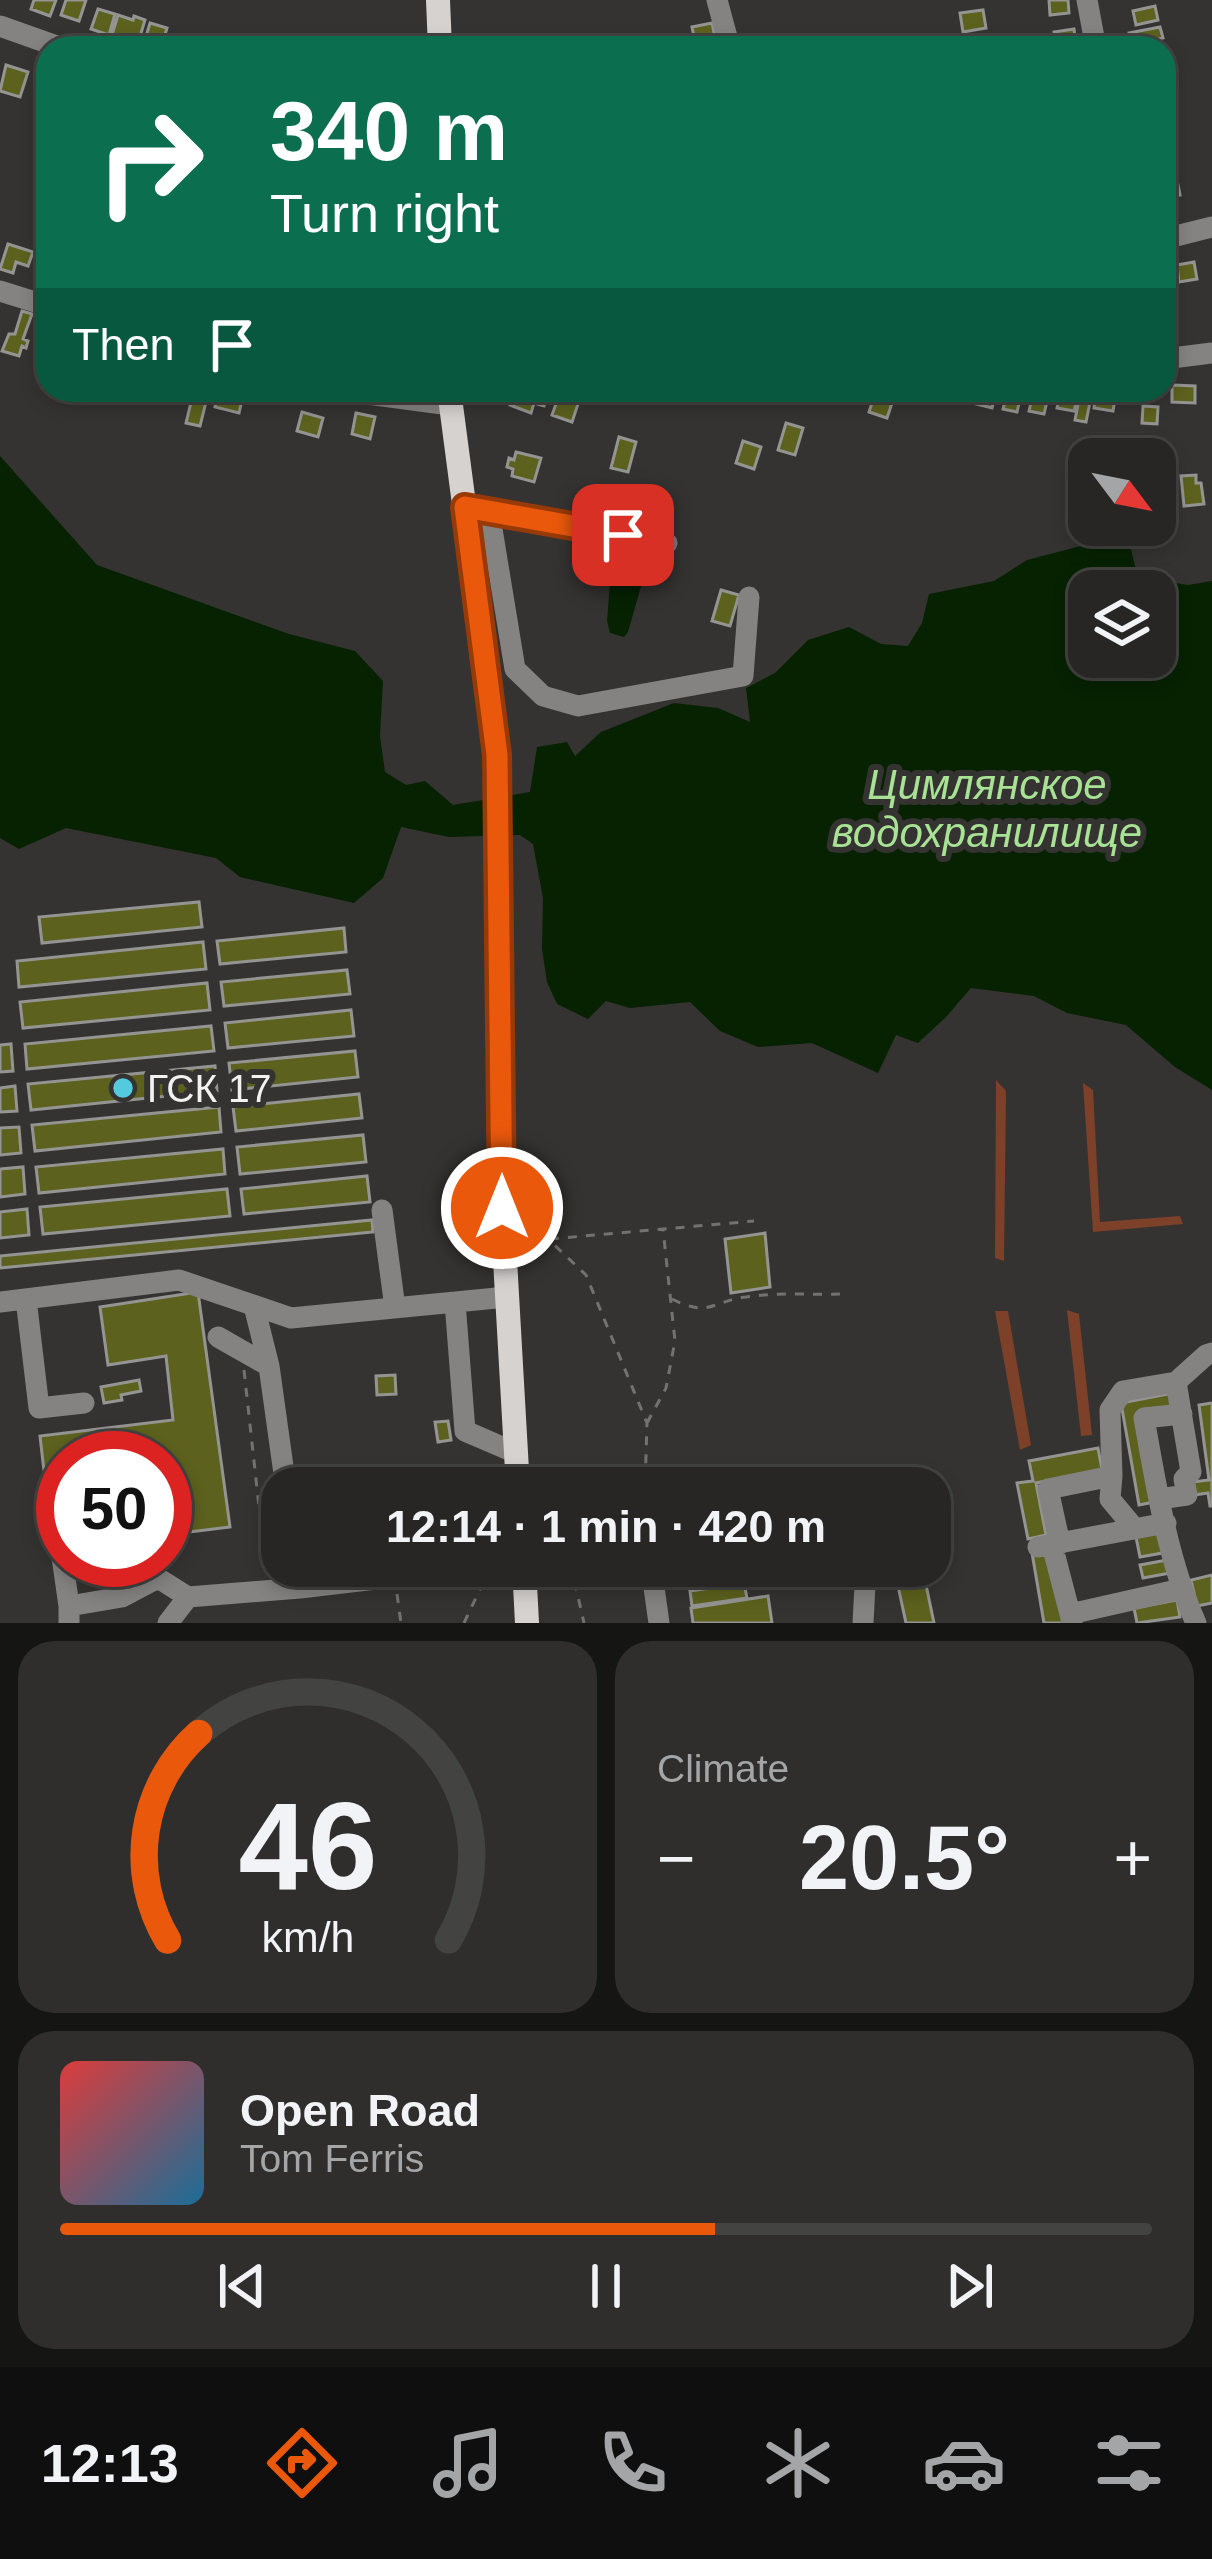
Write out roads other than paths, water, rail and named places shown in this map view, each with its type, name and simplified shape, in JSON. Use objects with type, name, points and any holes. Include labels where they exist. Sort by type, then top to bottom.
[{"type":"main road","points":[[438,0],[440,36]]},
{"type":"main road","points":[[451,402],[477,509],[497,755],[502,1208],[517,1467]]},
{"type":"main road","points":[[525,1587],[527,1623]]},
{"type":"street","points":[[718,0],[727,36]]},
{"type":"street","points":[[1087,0],[1094,36]]},
{"type":"street","points":[[0,26],[36,39]]},
{"type":"street","points":[[1176,235],[1212,227]]},
{"type":"street","points":[[0,291],[36,302]]},
{"type":"street","points":[[1176,358],[1212,353]]},
{"type":"street","points":[[667,543],[477,509],[514,669],[543,696],[578,706],[743,676],[748,597]]},
{"type":"street","points":[[382,1210],[395,1308]]},
{"type":"street","points":[[0,1302],[179,1280],[291,1318],[455,1302],[507,1288]]},
{"type":"street","points":[[26,1299],[39,1408],[83,1403]]},
{"type":"street","points":[[455,1302],[465,1431],[516,1453]]},
{"type":"street","points":[[254,1306],[269,1366],[283,1467]]},
{"type":"street","points":[[218,1337],[269,1366]]},
{"type":"street","points":[[1099,1536],[1110,1499],[1110,1410],[1124,1390],[1176,1382],[1212,1353]]},
{"type":"street","points":[[1159,1498],[1187,1495],[1184,1479],[1191,1472],[1176,1382]]},
{"type":"street","points":[[1182,1414],[1144,1418],[1181,1588],[1196,1623]]},
{"type":"street","points":[[1112,1476],[1048,1489],[1050,1545],[1071,1618],[1181,1588]]},
{"type":"street","points":[[1110,1499],[1135,1529]]},
{"type":"street","points":[[1050,1545],[1166,1523]]},
{"type":"street","points":[[69,1615],[122,1597],[158,1578],[188,1597]]},
{"type":"street","points":[[168,1623],[188,1597],[261,1584]]},
{"type":"street","points":[[654,1587],[659,1623]]},
{"type":"street","points":[[862,1623],[865,1587]]},
{"type":"water","name":"Цимлянское водохранилище","points":[[0,456],[97,565],[289,634],[355,651],[383,681],[380,736],[385,772],[406,785],[425,781],[453,805],[530,792],[537,747],[567,742],[575,756],[601,732],[674,703],[718,708],[750,722],[746,688],[775,673],[808,640],[849,627],[881,644],[908,646],[922,623],[929,594],[994,581],[1027,560],[1081,546],[1130,546],[1136,570],[1068,570],[1068,678],[1176,678],[1176,583],[1212,581],[1212,1090],[1175,1067],[1126,1025],[1067,1013],[1034,996],[971,988],[918,1043],[896,1035],[878,1073],[812,1043],[758,1047],[720,1031],[690,1002],[630,1008],[606,1001],[588,1019],[557,1004],[547,982],[543,898],[533,844],[520,835],[449,837],[401,827],[383,878],[354,903],[240,877],[216,858],[66,828],[19,849],[0,838]]},
{"type":"water","points":[[632,555],[647,565],[624,637],[610,633],[607,621],[612,557]]},
{"type":"place","name":"ГСК 17","points":[[123,1088]]}]
